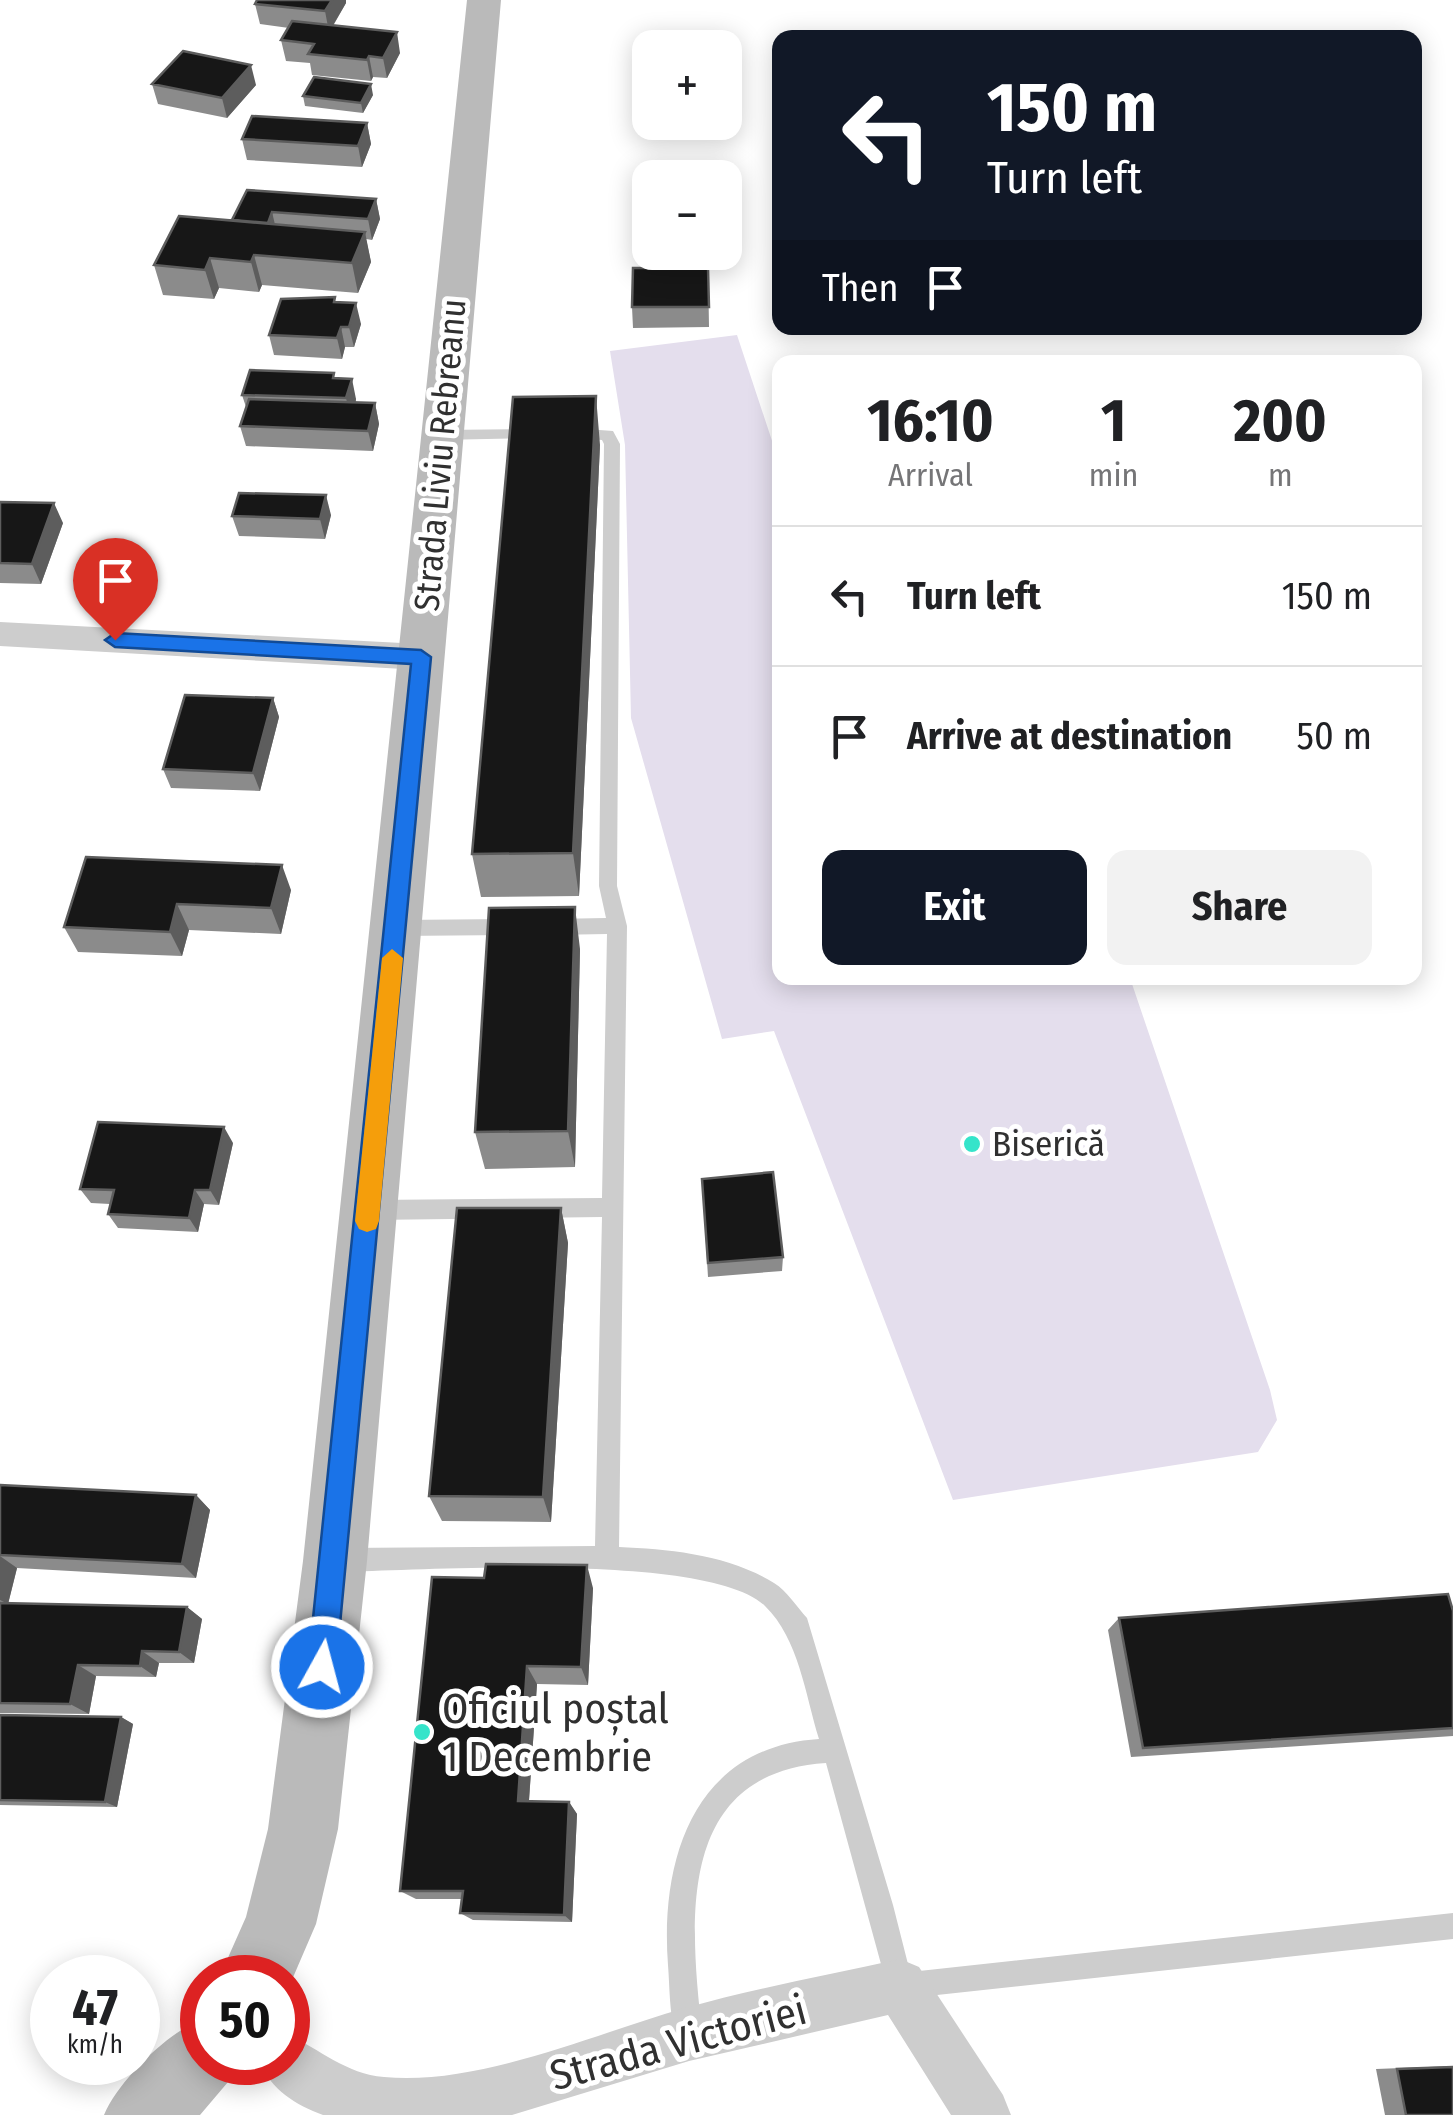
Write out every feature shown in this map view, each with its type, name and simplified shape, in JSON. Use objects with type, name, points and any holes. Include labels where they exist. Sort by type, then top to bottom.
[{"type":"main road","name":"Strada Liviu Rebreanu","points":[[266,1955],[280,1924],[303,1829],[335,1560],[484,0]]},
{"type":"main road","points":[[142,2115],[180,2081]]},
{"type":"street","points":[[0,634],[421,657]]},
{"type":"street","points":[[900,1986],[984,2115]]},
{"type":"street","name":"Strada Victoriei","points":[[310,2079],[320,2087],[382,2105],[464,2102],[689,2034],[900,1986]]},
{"type":"lane","points":[[440,435],[588,433],[608,436],[612,444],[608,886],[618,926],[607,1558]]},
{"type":"lane","points":[[395,928],[618,926]]},
{"type":"lane","points":[[368,1210],[614,1207]]},
{"type":"lane","points":[[335,1560],[607,1558],[721,1572],[766,1591],[798,1627],[900,1986],[1453,1926]]},
{"type":"lane","points":[[689,2034],[679,1927],[685,1855],[710,1810],[746,1774],[784,1756],[835,1750]]},
{"type":"shaded area","points":[[737,335],[772,441],[772,985],[1132,985],[1270,1390],[1277,1420],[1258,1452],[953,1500],[774,1031],[722,1039],[631,718],[625,445],[610,351]]},
{"type":"building","points":[[257,0],[332,0],[325,11],[255,4]]},
{"type":"building","points":[[292,21],[397,32],[383,58],[308,54],[314,44],[281,40]]},
{"type":"building","points":[[183,51],[251,65],[222,98],[152,84]]},
{"type":"building","points":[[314,77],[371,84],[361,103],[303,96]]},
{"type":"building","points":[[252,116],[367,123],[358,146],[242,139]]},
{"type":"building","points":[[247,190],[376,199],[368,219],[272,212],[268,223],[232,220]]},
{"type":"building","points":[[179,216],[365,232],[352,263],[254,255],[251,262],[210,258],[205,270],[154,265]]},
{"type":"building","points":[[633,270],[708,270],[709,307],[632,307]]},
{"type":"building","points":[[335,297],[334,302],[356,303],[349,327],[341,327],[337,338],[269,335],[281,299]]},
{"type":"building","points":[[250,370],[334,373],[333,378],[352,379],[346,398],[242,395]]},
{"type":"building","points":[[596,396],[573,853],[472,854],[513,397]]},
{"type":"building","points":[[249,399],[375,403],[368,431],[240,426]]},
{"type":"building","points":[[239,493],[326,495],[320,519],[232,516]]},
{"type":"building","points":[[0,502],[54,503],[32,564],[0,563]]},
{"type":"building","points":[[185,695],[273,698],[253,773],[163,769]]},
{"type":"building","points":[[86,857],[282,865],[271,908],[177,904],[170,932],[64,927]]},
{"type":"building","points":[[575,907],[568,1131],[475,1132],[489,908]]},
{"type":"building","points":[[98,1122],[224,1127],[210,1190],[195,1190],[189,1218],[108,1214],[114,1190],[80,1189]]},
{"type":"building","points":[[773,1172],[783,1257],[708,1263],[702,1179]]},
{"type":"building","points":[[457,1208],[561,1208],[543,1497],[429,1496]]},
{"type":"building","points":[[0,1485],[196,1495],[182,1564],[0,1555]]},
{"type":"building","points":[[486,1564],[587,1565],[581,1667],[527,1666],[518,1801],[569,1802],[564,1915],[460,1913],[463,1891],[400,1891],[432,1577],[484,1578]]},
{"type":"building","points":[[1448,1594],[1453,1611],[1453,1728],[1143,1748],[1119,1618]]},
{"type":"building","points":[[0,1603],[187,1607],[179,1652],[142,1651],[140,1666],[78,1665],[70,1704],[0,1703]]},
{"type":"building","points":[[0,1715],[121,1717],[105,1802],[0,1800]]},
{"type":"building","points":[[1453,2067],[1453,2115],[1406,2115],[1397,2069]]},
{"type":"slow traffic","points":[[367,1221],[392,958]]},
{"type":"place","name":"Biserică","points":[[972,1144]]},
{"type":"place","name":"Oficiul poștal 1 Decembrie","points":[[422,1732]]},
{"type":"route","points":[[115,640],[421,657],[322,1667]]}]
